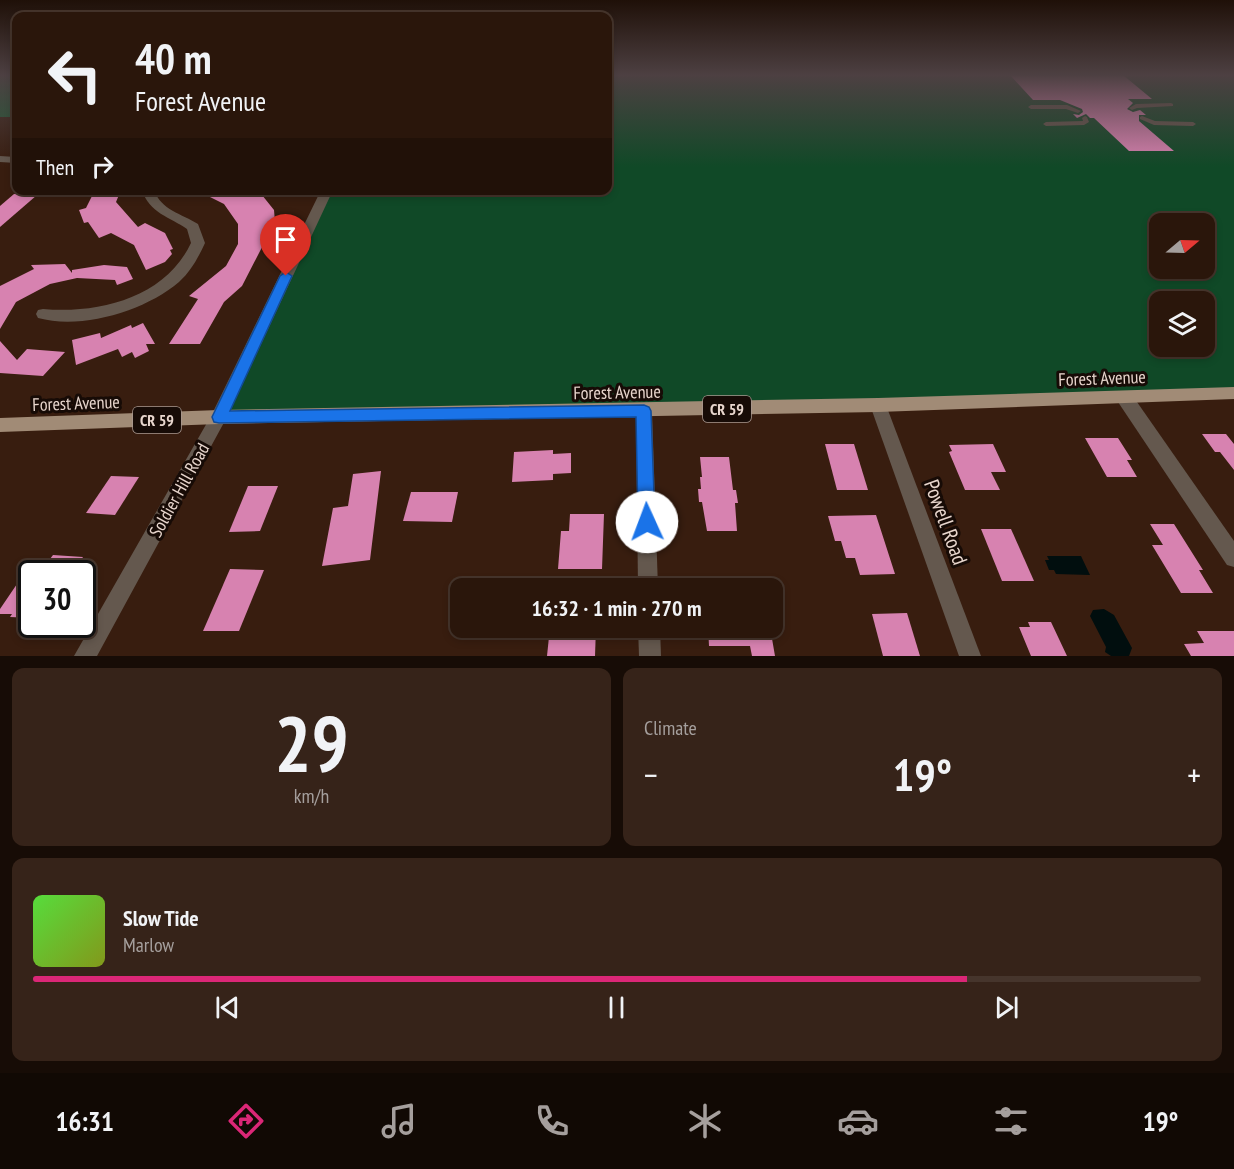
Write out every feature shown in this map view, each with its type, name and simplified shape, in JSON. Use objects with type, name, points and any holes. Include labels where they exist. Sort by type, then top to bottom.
[{"type":"main road","name":"Forest Avenue","points":[[0,425],[219,417],[878,405],[1234,393]]},
{"type":"street","points":[[43,314],[69,317],[131,303],[168,283],[190,262],[198,243],[193,227],[155,206],[149,195]]},
{"type":"street","name":"Soldier Hill Road","points":[[86,656],[219,417],[325,195]]},
{"type":"street","points":[[1124,397],[1234,558]]},
{"type":"street","name":"Powell Road","points":[[878,405],[970,656]]},
{"type":"street","points":[[644,411],[648,578]]},
{"type":"street","points":[[649,638],[650,656]]},
{"type":"lane","points":[[1132,108],[1136,106]]},
{"type":"lane","points":[[1031,107],[1067,107],[1078,111]]},
{"type":"lane","points":[[1046,124],[1084,123],[1085,118]]},
{"type":"lane","points":[[1142,118],[1154,123],[1193,124]]},
{"type":"green space","points":[[0,106],[12,106],[12,117],[0,117]]},
{"type":"green space","points":[[612,106],[1234,106],[1234,393],[219,417],[325,195],[612,195]]},
{"type":"shaded area","points":[[1047,556],[1081,556],[1090,575],[1056,574],[1054,570],[1049,570],[1045,560],[1049,560]]},
{"type":"shaded area","points":[[1104,609],[1114,615],[1132,648],[1129,656],[1111,656],[1105,652],[1106,647],[1090,616],[1093,610]]},
{"type":"building","points":[[1074,106],[1130,106],[1127,109],[1133,112],[1140,110],[1146,115],[1139,115],[1139,121],[1174,151],[1129,151],[1094,118],[1086,114],[1077,118],[1073,114],[1079,115],[1083,112],[1082,109]]},
{"type":"building","points":[[13,195],[37,195],[0,227],[0,206]]},
{"type":"building","points":[[92,195],[119,195],[116,202],[138,227],[145,223],[165,233],[173,249],[170,250],[172,254],[165,262],[146,270],[134,245],[111,233],[99,238],[88,222],[84,223],[79,210],[86,208]]},
{"type":"building","points":[[206,195],[262,195],[274,210],[275,222],[242,286],[224,302],[200,344],[169,344],[198,299],[189,296],[226,266],[238,244],[238,224],[224,204]]},
{"type":"building","points":[[65,264],[72,273],[72,270],[104,265],[127,267],[133,279],[117,285],[115,280],[77,278],[50,284],[16,302],[0,329],[0,286],[34,269],[31,265]]},
{"type":"building","points":[[143,323],[155,344],[146,344],[149,351],[135,358],[132,352],[122,357],[118,349],[76,365],[72,340],[100,333],[101,338],[131,325],[132,328]]},
{"type":"building","points":[[0,341],[17,360],[27,349],[65,352],[43,376],[0,373]]},
{"type":"building","points":[[1202,434],[1226,434],[1234,444],[1234,470],[1220,452],[1215,452]]},
{"type":"building","points":[[1085,438],[1118,438],[1132,460],[1127,460],[1137,477],[1107,477]]},
{"type":"building","points":[[825,444],[854,444],[868,490],[837,490]]},
{"type":"building","points":[[993,444],[1006,472],[991,472],[1000,490],[965,490],[949,452],[952,451],[949,445]]},
{"type":"building","points":[[553,450],[553,454],[571,453],[571,473],[553,474],[553,480],[512,482],[514,452]]},
{"type":"building","points":[[700,457],[729,457],[733,490],[736,490],[738,503],[735,503],[737,531],[707,531],[702,502],[699,502],[698,489],[701,489],[700,477],[702,477]]},
{"type":"building","points":[[381,471],[370,560],[322,566],[333,508],[348,506],[353,474]]},
{"type":"building","points":[[111,476],[139,477],[115,515],[86,513]]},
{"type":"building","points":[[248,486],[278,486],[260,531],[229,532]]},
{"type":"building","points":[[411,492],[458,492],[452,522],[403,521]]},
{"type":"building","points":[[570,514],[604,514],[602,569],[558,569],[561,531],[569,531]]},
{"type":"building","points":[[876,515],[895,574],[860,575],[855,558],[846,558],[841,541],[835,541],[828,516]]},
{"type":"building","points":[[1150,524],[1174,524],[1203,570],[1199,570],[1213,593],[1181,593],[1152,545],[1163,545]]},
{"type":"building","points":[[981,529],[1011,529],[1034,581],[1002,581]]},
{"type":"building","points":[[53,555],[83,557],[81,560],[33,560],[50,559]]},
{"type":"building","points":[[230,569],[264,570],[239,631],[203,631]]},
{"type":"building","points":[[18,583],[18,617],[10,617],[12,614],[0,614],[0,609]]},
{"type":"building","points":[[907,613],[920,656],[883,656],[872,614]]},
{"type":"building","points":[[1028,622],[1051,622],[1067,656],[1031,656],[1019,627],[1030,627]]},
{"type":"building","points":[[1197,631],[1234,631],[1234,656],[1191,656],[1184,644],[1204,643]]},
{"type":"building","points":[[549,638],[596,638],[595,656],[547,656]]},
{"type":"building","points":[[709,638],[772,638],[775,656],[752,656],[750,646],[709,646]]},
{"type":"route","points":[[286,276],[219,417],[644,411],[647,522]]}]
